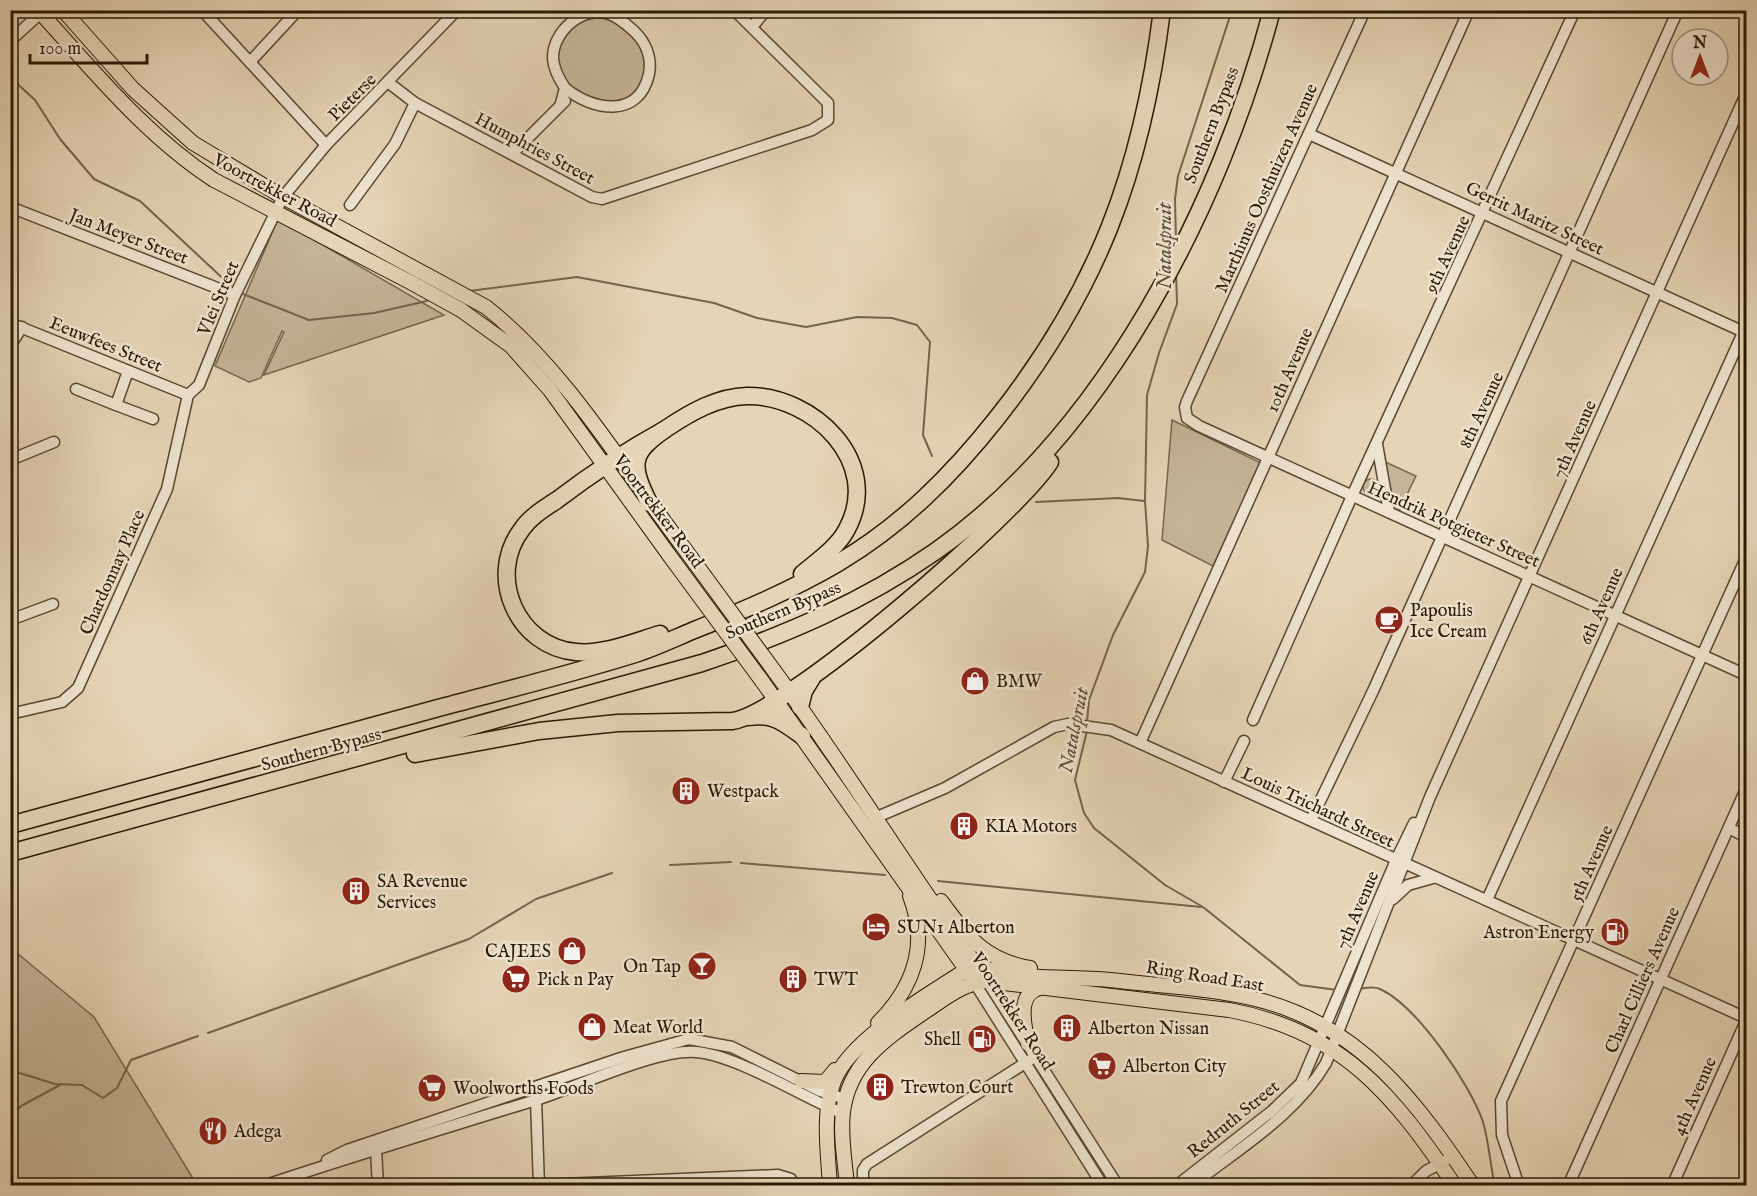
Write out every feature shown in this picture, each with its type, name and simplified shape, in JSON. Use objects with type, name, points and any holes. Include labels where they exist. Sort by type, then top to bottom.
[{"type":"highway","name":"Southern Bypass","points":[[10,825],[638,653],[742,611],[837,564],[914,510],[956,467],[1033,372],[1081,292],[1117,212],[1144,119],[1162,10]]},
{"type":"highway","name":"Southern Bypass","points":[[10,853],[702,663],[803,626],[897,577],[938,550],[986,511],[1030,469],[1087,404],[1139,325],[1181,248],[1207,190],[1250,81],[1272,10]]},
{"type":"highway","points":[[742,611],[622,645],[579,653],[552,648],[526,628],[516,613],[507,585],[507,563],[513,543],[533,517],[609,461],[718,401],[747,396],[766,397],[787,401],[803,408],[839,442],[854,468],[857,484],[857,500],[847,531],[835,545],[784,591]]},
{"type":"highway","points":[[748,717],[816,673],[986,531],[1046,468],[1087,404]]},
{"type":"highway","points":[[649,503],[636,478],[637,456],[647,443],[664,430]]},
{"type":"highway","points":[[800,707],[805,687],[816,673]]},
{"type":"highway","points":[[264,785],[499,736],[618,723],[732,721],[768,716],[777,718],[802,736]]},
{"type":"main road","name":"Voortrekker Road","points":[[63,10],[162,116],[193,143],[283,197],[486,307],[538,353],[669,555],[762,681],[800,707],[878,818],[899,853],[930,893],[971,968]]},
{"type":"main road","name":"Voortrekker Road","points":[[41,12],[127,108],[191,165],[214,180],[451,304],[512,346],[609,461],[649,503],[775,672],[783,696],[802,736],[883,849],[908,888],[981,981]]},
{"type":"main road","points":[[878,818],[912,861],[930,893],[968,936],[987,953],[1012,964],[1079,977]]},
{"type":"main road","points":[[801,1081],[825,1082],[900,999],[912,976],[918,932],[908,888]]},
{"type":"main road","points":[[863,1041],[971,968]]},
{"type":"main road","name":"Ring Road East","points":[[971,968],[1042,977],[1079,977],[1236,995],[1288,1010],[1332,1031],[1374,1060],[1394,1079],[1473,1185]]},
{"type":"main road","points":[[847,1185],[844,1106],[861,1062],[873,1049],[951,994],[981,981]]},
{"type":"main road","name":"Ring Road East","points":[[981,981],[1053,987],[1253,1014],[1279,1022],[1327,1045],[1368,1074],[1397,1107],[1455,1185]]},
{"type":"main road","points":[[1030,1054],[1023,1014],[1028,996],[1041,987],[1053,987]]},
{"type":"main road","points":[[830,1185],[827,1133],[829,1100],[834,1081],[846,1058]]},
{"type":"street","points":[[202,10],[326,145]]},
{"type":"street","points":[[250,62],[298,10]]},
{"type":"street","name":"Pieterse","points":[[275,211],[283,197],[326,145],[389,83],[457,10]]},
{"type":"street","points":[[734,10],[752,27],[766,10]]},
{"type":"street","name":"Marthinus Oosthuizen Avenue","points":[[1197,379],[1365,10]]},
{"type":"street","name":"10th Avenue","points":[[1140,744],[1469,10]]},
{"type":"street","name":"9th Avenue","points":[[1253,720],[1352,496],[1484,213],[1575,10]]},
{"type":"street","name":"8th Avenue","points":[[1311,820],[1442,536],[1678,10]]},
{"type":"street","points":[[10,41],[41,12]]},
{"type":"street","points":[[608,13],[629,27],[645,44],[650,66],[644,87],[633,100],[609,108],[595,106],[576,97],[565,88],[558,78],[553,60],[554,47],[566,27],[584,14],[608,13]]},
{"type":"street","name":"Humphries Street","points":[[389,83],[415,103],[592,197],[602,199],[812,130],[828,120],[828,103],[752,27]]},
{"type":"street","points":[[561,103],[565,88]]},
{"type":"street","name":"7th Avenue","points":[[1342,1004],[1348,973],[1430,797],[1746,94]]},
{"type":"street","points":[[512,154],[561,103],[576,97]]},
{"type":"street","points":[[350,205],[395,144],[415,103]]},
{"type":"street","name":"Gerrit Maritz Street","points":[[1309,134],[1570,251],[1657,293],[1746,330]]},
{"type":"street","name":"Jan Meyer Street","points":[[10,207],[235,296]]},
{"type":"street","name":"Vlei Street","points":[[189,395],[199,386],[235,296],[275,211]]},
{"type":"street","name":"Eeuwfees Street","points":[[10,322],[189,395]]},
{"type":"street","points":[[10,346],[22,327]]},
{"type":"street","name":"6th Avenue","points":[[1487,900],[1746,330]]},
{"type":"street","points":[[116,405],[128,371]]},
{"type":"street","name":"Hendrik Potgieter Street","points":[[1197,379],[1185,407],[1187,418],[1199,426],[1746,675]]},
{"type":"street","points":[[76,389],[153,419]]},
{"type":"street","name":"Chardonnay Place","points":[[10,714],[62,702],[78,688],[167,489],[189,395]]},
{"type":"street","points":[[10,460],[54,442]]},
{"type":"street","points":[[1377,444],[1389,512]]},
{"type":"street","points":[[1361,477],[1374,475],[1383,478]]},
{"type":"street","name":"5th Avenue","points":[[1519,1185],[1502,1135],[1501,1101],[1746,558]]},
{"type":"street","points":[[10,620],[53,604]]},
{"type":"street","name":"Louis Trichardt Street","points":[[878,818],[979,771],[1049,730],[1068,724],[1107,729],[1746,1019]]},
{"type":"street","points":[[1224,782],[1244,741]]},
{"type":"street","name":"Charl Cilliers Avenue","points":[[1568,1185],[1746,789]]},
{"type":"street","points":[[1729,828],[1746,837]]},
{"type":"street","name":"7th Avenue","points":[[1342,1004],[1360,975],[1388,906],[1400,862]]},
{"type":"street","points":[[1388,906],[1408,885],[1421,879],[1437,878]]},
{"type":"street","name":"Voortrekker Road","points":[[981,981],[1118,1185]]},
{"type":"street","name":"Voortrekker Road","points":[[981,981],[1030,1054],[1079,1147],[1103,1185]]},
{"type":"street","points":[[1191,1185],[1294,1104],[1318,1076],[1342,1004]]},
{"type":"street","name":"4th Avenue","points":[[1672,1185],[1746,1019]]},
{"type":"street","points":[[296,1174],[347,1150],[624,1058],[689,1039],[732,1047],[801,1081],[829,1100]]},
{"type":"street","name":"Redruth Street","points":[[1176,1185],[1287,1098],[1327,1045]]},
{"type":"street","points":[[263,1185],[642,1063],[694,1052],[726,1060],[844,1106]]},
{"type":"street","points":[[863,1185],[862,1170],[1030,1054]]},
{"type":"street","points":[[536,1099],[539,1185],[778,1175],[791,1179]]},
{"type":"street","points":[[1079,1147],[1089,1140]]},
{"type":"street","points":[[376,1150],[378,1185]]},
{"type":"street","points":[[1410,1185],[1426,1171],[1453,1156]]},
{"type":"shaded area","points":[[597,17],[618,24],[632,34],[642,46],[645,56],[646,77],[631,97],[609,105],[574,90],[562,74],[559,64],[560,45],[569,28],[580,21]]},
{"type":"shaded area","points":[[278,219],[444,315],[264,375],[284,332],[282,331],[261,378],[249,382],[215,366]]},
{"type":"shaded area","points":[[1172,420],[1261,463],[1213,566],[1162,540]]},
{"type":"shaded area","points":[[1381,460],[1416,476],[1399,511],[1390,506]]},
{"type":"shaded area","points":[[1371,479],[1377,481],[1379,487],[1377,493],[1371,495],[1365,493],[1363,487],[1365,481]]},
{"type":"shaded area","points":[[11,948],[94,1017],[197,1185],[11,1185]]},
{"type":"shaded area","points":[[757,1178],[760,1185],[713,1184],[715,1181]]},
{"type":"waterway","name":"Natalspruit","points":[[1176,242],[1175,199],[1178,176],[1232,10]]},
{"type":"waterway","points":[[10,77],[35,100],[60,139],[94,179],[140,201],[232,287]]},
{"type":"waterway","name":"Natalspruit","points":[[1087,722],[1089,700],[1113,635],[1145,572],[1148,546],[1145,501],[1147,395],[1177,304],[1176,272]]},
{"type":"waterway","points":[[469,291],[577,277],[714,303],[757,318],[806,327],[857,317],[892,318],[917,325],[930,342],[923,435],[932,456]]},
{"type":"waterway","points":[[243,294],[309,320],[374,313],[427,301]]},
{"type":"waterway","points":[[1036,502],[1118,498],[1144,501]]},
{"type":"waterway","name":"Natalspruit","points":[[1087,731],[1075,780],[1084,813],[1094,828],[1165,885],[1203,907],[1300,985],[1337,990]]},
{"type":"waterway","points":[[670,865],[731,862]]},
{"type":"waterway","points":[[741,863],[885,875]]},
{"type":"waterway","points":[[208,1033],[469,939],[536,899],[612,873]]},
{"type":"waterway","points":[[938,881],[1201,907]]},
{"type":"waterway","name":"Natalspruit","points":[[1358,989],[1378,988],[1395,998],[1425,1029],[1454,1068],[1467,1088],[1483,1122],[1495,1186]]},
{"type":"waterway","points":[[10,1070],[55,1084],[82,1085],[103,1098],[117,1088],[131,1060],[198,1036]]},
{"type":"waterway","points":[[10,1118],[21,1106],[60,1085]]},
{"type":"place","name":"Papoulis Ice Cream","points":[[1389,620]]},
{"type":"place","name":"BMW","points":[[975,681]]},
{"type":"place","name":"Westpack","points":[[686,791]]},
{"type":"place","name":"KIA Motors","points":[[964,826]]},
{"type":"place","name":"SA Revenue Services","points":[[356,891]]},
{"type":"place","name":"SUN1 Alberton","points":[[876,927]]},
{"type":"place","name":"Astron Energy","points":[[1615,932]]},
{"type":"place","name":"CAJEES","points":[[572,951]]},
{"type":"place","name":"On Tap","points":[[702,966]]},
{"type":"place","name":"Pick n Pay","points":[[516,979]]},
{"type":"place","name":"TWT","points":[[793,979]]},
{"type":"place","name":"Meat World","points":[[592,1027]]},
{"type":"place","name":"Alberton Nissan","points":[[1067,1028]]},
{"type":"place","name":"Shell","points":[[982,1039]]},
{"type":"place","name":"Alberton City","points":[[1102,1066]]},
{"type":"place","name":"Trewton Court","points":[[880,1087]]},
{"type":"place","name":"Woolworths Foods","points":[[432,1088]]},
{"type":"place","name":"Adega","points":[[213,1131]]}]
